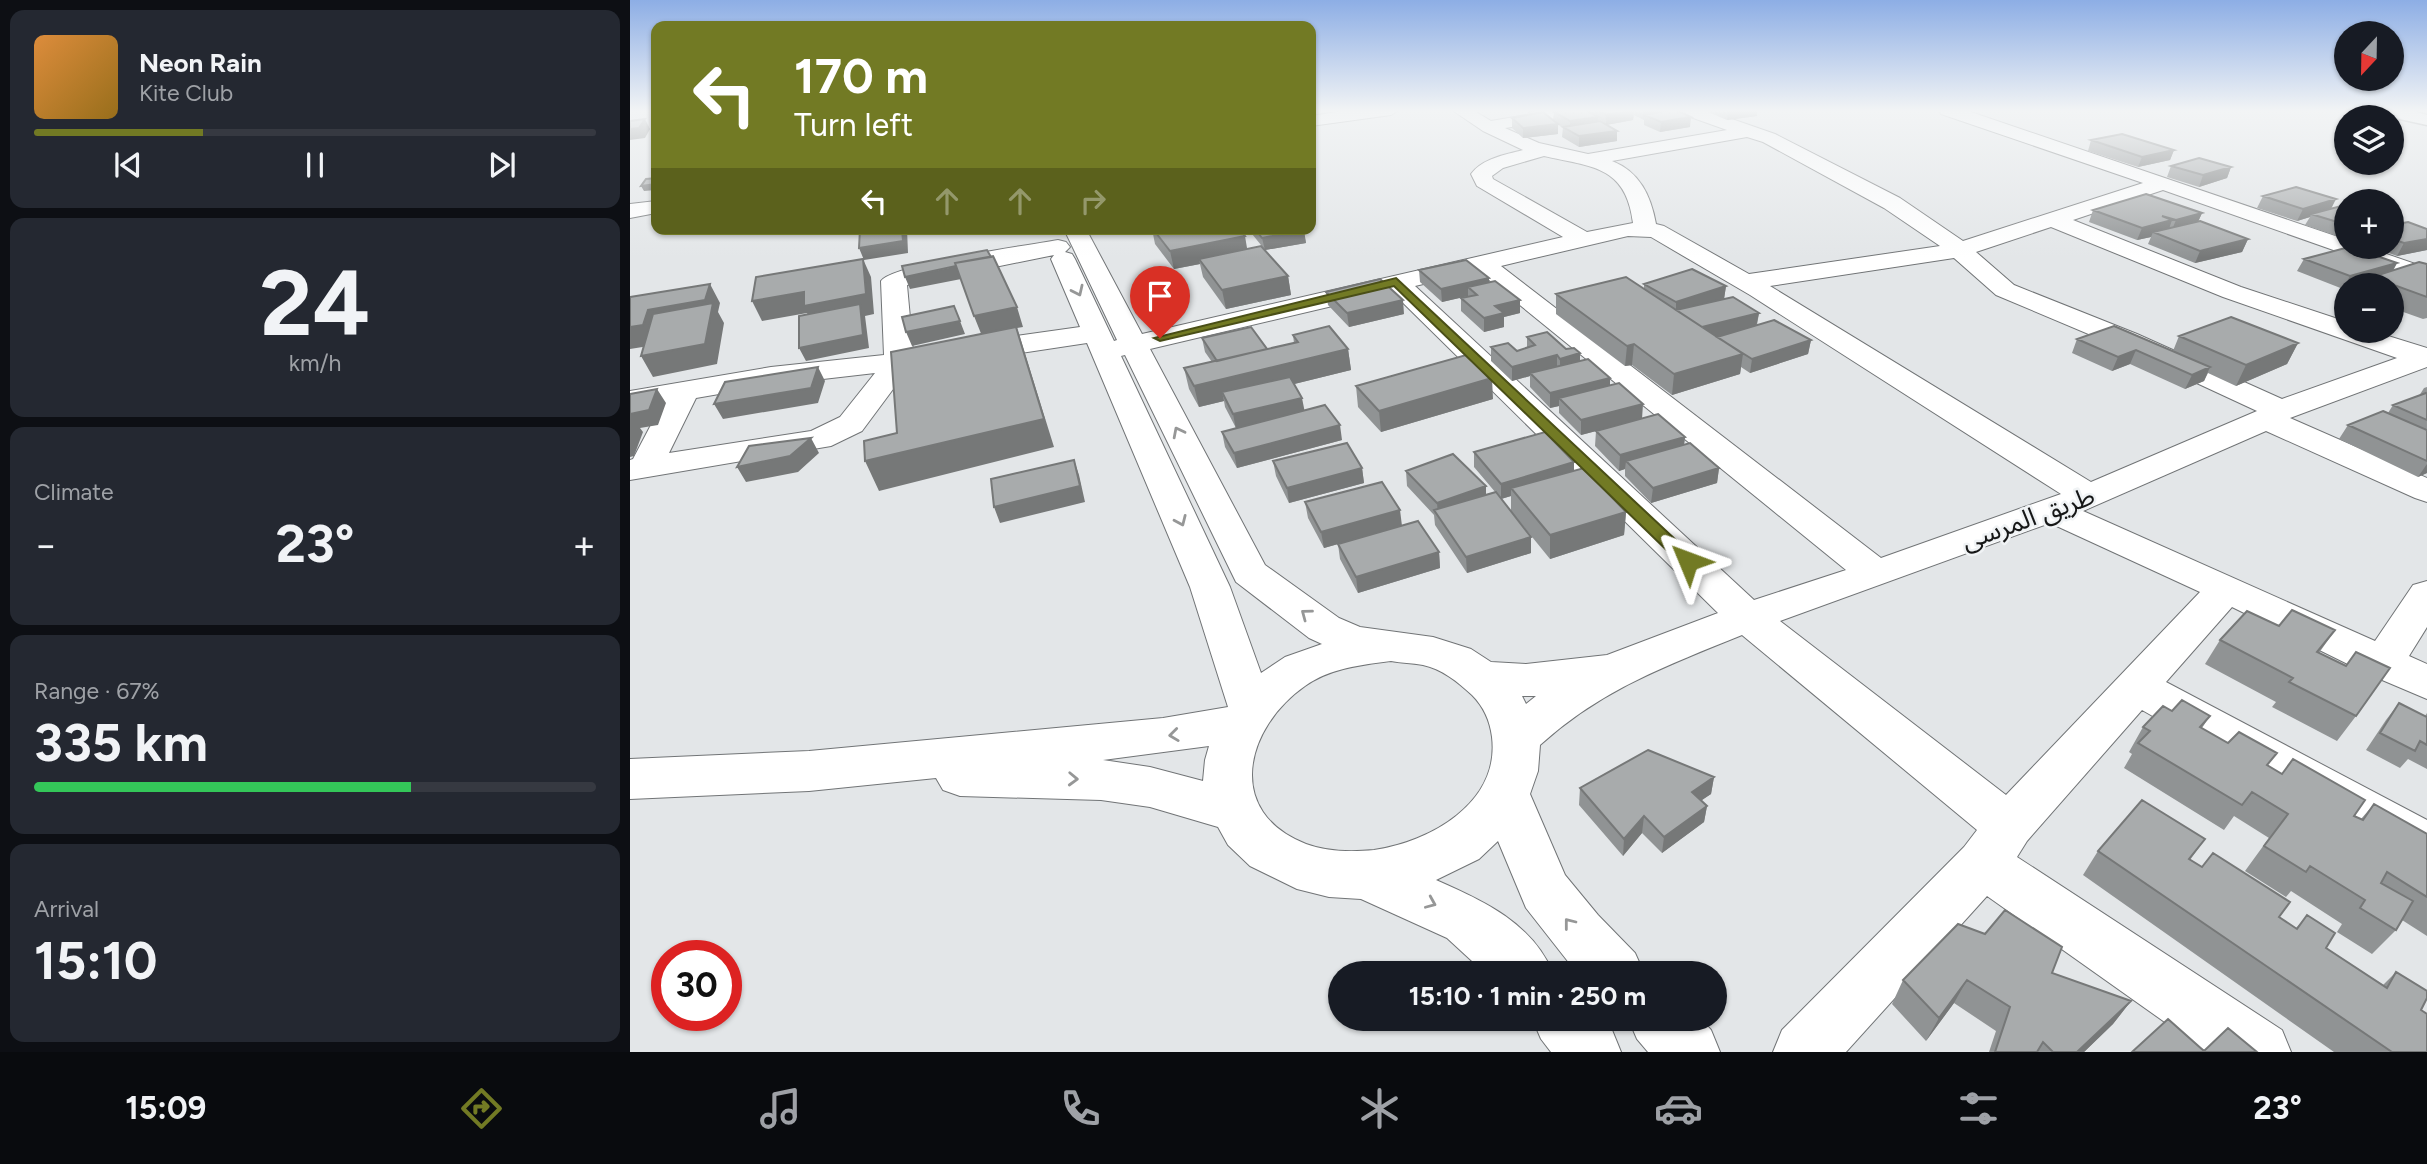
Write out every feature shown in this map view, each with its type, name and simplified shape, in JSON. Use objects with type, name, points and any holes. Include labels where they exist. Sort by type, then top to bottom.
[{"type":"street","points":[[1512,159],[1496,164],[1481,174],[1484,182],[1583,239]]},
{"type":"street","points":[[1592,159],[1612,166],[1639,192],[1644,206],[1645,228]]},
{"type":"street","points":[[1821,159],[1892,203],[1960,250],[2005,290],[2127,340],[2427,491]]},
{"type":"street","points":[[2093,159],[2427,276]]},
{"type":"street","points":[[1746,282],[1960,250],[2164,183]]},
{"type":"street","points":[[630,211],[651,208]]},
{"type":"street","points":[[2053,220],[2232,292],[2426,357]]},
{"type":"street","points":[[630,400],[771,376],[945,356],[1112,343],[1628,229],[1645,228],[1656,231],[1746,282],[2089,496]]},
{"type":"street","points":[[638,469],[819,439],[851,424],[899,362],[894,281],[1061,235],[1112,343],[1210,587],[1246,716]]},
{"type":"street","points":[[1482,263],[1876,574]]},
{"type":"street","points":[[1396,282],[1746,617],[1996,844],[2260,1052]]},
{"type":"street","points":[[1112,343],[1250,573],[1324,628],[1353,641],[1391,646],[1433,652],[1470,668],[1499,693],[1514,723],[1517,758],[1506,794],[1474,833],[1426,862],[1368,876],[1324,874],[1284,861],[1254,839],[1234,811],[1226,782],[1229,751],[1246,716],[1290,675],[1339,653],[1391,646]]},
{"type":"street","name":"طريق المرسى","points":[[1516,739],[1552,708],[1623,666],[1746,617],[1876,574],[2089,496],[2273,415],[2426,357]]},
{"type":"street","points":[[638,469],[684,391]]},
{"type":"street","points":[[2052,510],[2427,683]]},
{"type":"street","points":[[1804,1052],[2226,588]]},
{"type":"street","points":[[2383,663],[2427,594]]},
{"type":"street","name":"طريق المرسى","points":[[1480,676],[1517,682],[1537,681],[1623,666]]},
{"type":"street","points":[[2137,687],[2427,846]]},
{"type":"street","points":[[630,779],[809,771],[1163,736],[1246,716]]},
{"type":"street","points":[[809,771],[1101,780],[1150,786],[1234,811]]},
{"type":"street","points":[[1506,794],[1545,891],[1578,934],[1604,961]]},
{"type":"street","points":[[1368,876],[1467,920],[1512,961]]},
{"type":"street","points":[[1573,1031],[1590,1052]]},
{"type":"street","points":[[1670,1031],[1689,1052]]},
{"type":"building","points":[[2203,159],[2231,167],[2203,175],[2171,166]]},
{"type":"building","points":[[651,178],[651,185],[641,186],[646,179]]},
{"type":"building","points":[[2296,187],[2334,200],[2303,209],[2263,196]]},
{"type":"building","points":[[2146,194],[2202,213],[2176,220],[2162,216],[2172,220],[2142,228],[2093,210]]},
{"type":"building","points":[[2334,208],[2334,221],[2311,214]]},
{"type":"building","points":[[2200,221],[2248,239],[2200,251],[2153,232]]},
{"type":"building","points":[[2404,223],[2427,229],[2427,239],[2404,243]]},
{"type":"building","points":[[860,235],[902,235],[903,241],[859,248]]},
{"type":"building","points":[[1158,235],[1245,236],[1170,251]]},
{"type":"building","points":[[1261,246],[1288,276],[1222,290],[1199,259]]},
{"type":"building","points":[[987,250],[991,257],[955,263],[956,266],[905,277],[902,266]]},
{"type":"building","points":[[2334,251],[2334,259],[2386,259],[2397,263],[2361,273],[2342,273],[2304,259]]},
{"type":"building","points":[[993,256],[1017,307],[974,316],[955,263]]},
{"type":"building","points":[[863,259],[866,294],[804,306],[804,292],[752,301],[756,277]]},
{"type":"building","points":[[1466,260],[1489,278],[1441,289],[1419,270]]},
{"type":"building","points":[[2419,262],[2427,264],[2427,297],[2404,289],[2404,273],[2385,273]]},
{"type":"building","points":[[1692,269],[1726,286],[1676,302],[1644,284]]},
{"type":"building","points":[[1626,277],[1743,354],[1674,374],[1634,344],[1627,346],[1556,294]]},
{"type":"building","points":[[1380,279],[1403,300],[1347,313],[1326,292]]},
{"type":"building","points":[[1495,281],[1520,300],[1495,306],[1504,313],[1484,318],[1461,298],[1477,295],[1468,287]]},
{"type":"building","points":[[710,284],[705,300],[648,310],[643,325],[630,327],[630,297]]},
{"type":"building","points":[[1733,297],[1759,313],[1702,327],[1676,310]]},
{"type":"building","points":[[713,303],[705,344],[641,356],[653,314]]},
{"type":"building","points":[[860,304],[863,335],[799,348],[799,316]]},
{"type":"building","points":[[954,306],[960,321],[906,332],[902,317]]},
{"type":"building","points":[[2231,317],[2298,343],[2246,365],[2179,336]]},
{"type":"building","points":[[1774,320],[1811,340],[1752,359],[1717,337]]},
{"type":"building","points":[[1329,326],[1348,349],[1194,386],[1184,368],[1298,342],[1293,335]]},
{"type":"building","points":[[2114,326],[2210,367],[2192,375],[2136,350],[2118,357],[2077,339]]},
{"type":"building","points":[[1016,327],[1044,419],[865,461],[864,441],[897,433],[891,352]]},
{"type":"building","points":[[1251,327],[1267,349],[1217,361],[1202,338]]},
{"type":"building","points":[[1547,332],[1566,349],[1574,348],[1580,353],[1560,359],[1557,355],[1512,367],[1491,347],[1508,343],[1517,351],[1535,345],[1527,337]]},
{"type":"building","points":[[1466,355],[1492,378],[1379,411],[1356,386]]},
{"type":"building","points":[[1588,359],[1610,378],[1550,393],[1530,373]]},
{"type":"building","points":[[818,367],[811,388],[714,404],[725,382]]},
{"type":"building","points":[[1290,377],[1302,398],[1233,414],[1222,392]]},
{"type":"building","points":[[1619,383],[1643,404],[1581,420],[1559,398]]},
{"type":"building","points":[[657,389],[649,410],[630,414],[630,394]]},
{"type":"building","points":[[2426,393],[2427,420],[2393,405]]},
{"type":"building","points":[[1325,405],[1340,425],[1234,453],[1222,432]]},
{"type":"building","points":[[2383,411],[2427,430],[2427,461],[2348,425]]},
{"type":"building","points":[[1658,414],[1685,437],[1620,455],[1596,431]]},
{"type":"building","points":[[1545,432],[1574,462],[1501,484],[1474,452]]},
{"type":"building","points":[[811,438],[790,456],[737,467],[749,446]]},
{"type":"building","points":[[1347,443],[1362,468],[1287,488],[1273,461]]},
{"type":"building","points":[[1690,443],[1719,468],[1653,488],[1626,461]]},
{"type":"building","points":[[1453,454],[1486,486],[1437,503],[1406,471]]},
{"type":"building","points":[[1074,460],[1080,486],[994,507],[991,479]]},
{"type":"building","points":[[1584,468],[1626,512],[1550,535],[1511,488]]},
{"type":"building","points":[[1382,482],[1400,510],[1321,532],[1305,502]]},
{"type":"building","points":[[1496,492],[1531,537],[1466,557],[1434,510]]},
{"type":"building","points":[[1418,521],[1439,552],[1356,577],[1338,544]]},
{"type":"building","points":[[2292,610],[2335,630],[2317,652],[2346,666],[2356,652],[2390,668],[2356,716],[2289,682],[2293,678],[2220,640],[2247,611],[2279,626]]},
{"type":"building","points":[[2182,700],[2210,716],[2200,727],[2228,743],[2239,732],[2277,753],[2267,765],[2282,774],[2293,759],[2365,800],[2354,816],[2363,820],[2374,804],[2427,834],[2427,897],[2387,872],[2381,883],[2413,901],[2396,930],[2360,908],[2365,900],[2310,866],[2306,872],[2264,846],[2288,814],[2252,792],[2242,805],[2138,743],[2150,731],[2143,727],[2163,706],[2172,711]]},
{"type":"building","points":[[2399,703],[2427,717],[2427,745],[2420,741],[2415,751],[2380,733]]},
{"type":"building","points":[[1648,750],[1714,777],[1692,792],[1707,806],[1664,837],[1644,816],[1624,839],[1580,788]]},
{"type":"building","points":[[2142,800],[2205,839],[2189,859],[2202,867],[2213,853],[2290,902],[2279,917],[2297,929],[2307,915],[2335,933],[2326,948],[2387,988],[2396,972],[2427,991],[2427,998],[2421,1010],[2427,1014],[2427,1052],[2392,1052],[2098,851]]},
{"type":"building","points":[[2005,910],[2062,947],[2052,973],[2131,1001],[2077,1052],[2053,1052],[2043,1042],[2037,1052],[1995,1052],[2010,1007],[1967,980],[1939,1018],[1903,980],[1958,924],[1985,934]]},
{"type":"building","points":[[2168,1019],[2204,1051],[2228,1028],[2257,1052],[2132,1052]]},
{"type":"route","points":[[1160,338],[1396,282],[1688,561]]}]
